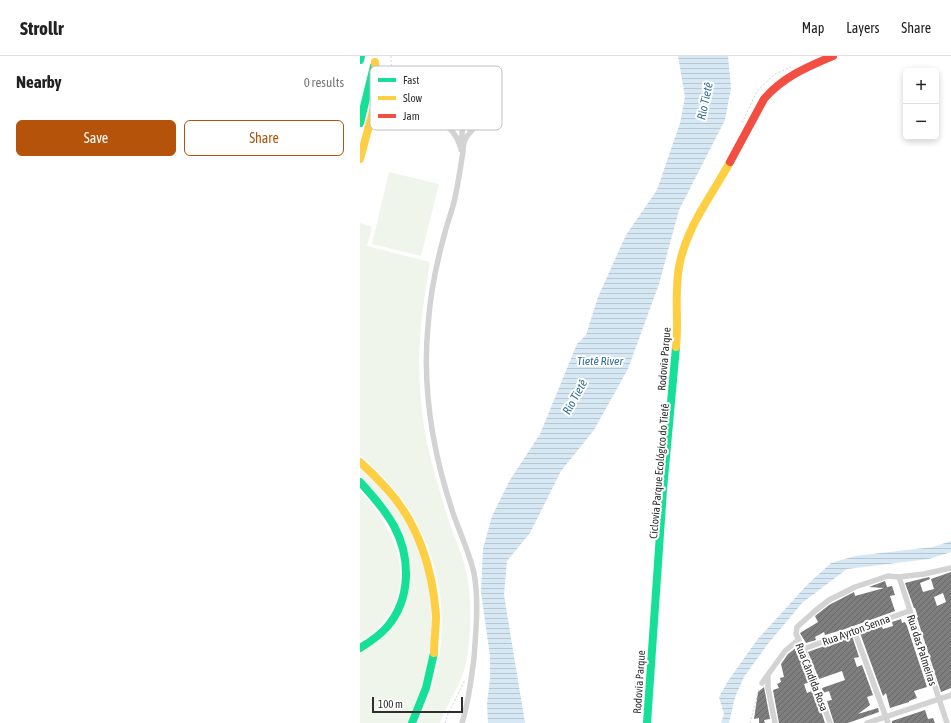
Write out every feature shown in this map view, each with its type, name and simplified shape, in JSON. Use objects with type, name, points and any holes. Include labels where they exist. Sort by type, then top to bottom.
[{"type":"main road","points":[[360,60],[361,56]]},
{"type":"main road","name":"Rodovia Parque","points":[[647,723],[670,407],[677,342],[678,283],[681,257],[690,232],[704,204],[729,163],[764,99],[771,90],[783,80],[833,56]]},
{"type":"main road","points":[[360,123],[370,80]]},
{"type":"main road","points":[[360,159],[370,122]]},
{"type":"main road","points":[[360,462],[383,484],[402,508],[415,529],[425,551],[432,576],[436,614],[436,638],[427,686],[412,723]]},
{"type":"main road","points":[[360,482],[375,498],[389,518],[403,547],[407,566],[407,581],[400,608],[386,630],[360,648]]},
{"type":"street","points":[[451,130],[459,142],[462,160]]},
{"type":"street","points":[[461,150],[463,130]]},
{"type":"street","points":[[462,723],[468,704],[472,680],[476,636],[476,592],[474,574],[469,554],[453,512],[437,457],[427,394],[426,357],[428,325],[437,263],[453,204],[465,140],[471,130]]},
{"type":"street","points":[[899,577],[951,568]]},
{"type":"street","name":"Rua Cândida Rosa","points":[[830,723],[803,649],[795,632],[797,627],[815,611],[843,592],[866,582],[892,576],[899,577]]},
{"type":"street","name":"Rua das Palmeiras","points":[[899,577],[947,723]]},
{"type":"street","name":"Rua Ayrton Senna","points":[[803,649],[909,611]]},
{"type":"street","points":[[854,630],[888,723]]},
{"type":"street","points":[[762,683],[785,652],[798,640]]},
{"type":"street","points":[[768,676],[768,688],[775,723]]},
{"type":"street","points":[[867,723],[951,695]]},
{"type":"path","points":[[741,126],[757,92],[775,74],[795,65]]},
{"type":"path","points":[[445,723],[466,677]]},
{"type":"path","points":[[750,723],[757,695],[762,683]]},
{"type":"shaded area","points":[[389,172],[439,184],[421,256],[372,244]]},
{"type":"shaded area","points":[[360,223],[372,227],[367,246],[430,262],[421,325],[419,359],[420,393],[427,444],[449,522],[465,567],[469,585],[470,606],[469,638],[465,667],[440,723],[418,723],[432,687],[440,650],[442,614],[437,578],[427,544],[411,512],[388,482],[360,455]]},
{"type":"shaded area","points":[[360,467],[368,473],[399,510],[421,552],[431,598],[432,638],[424,685],[408,723],[360,723],[360,652],[384,635],[396,622],[406,546],[360,477]]},
{"type":"shaded area","points":[[360,491],[381,517],[396,547],[400,563],[400,579],[398,595],[391,611],[377,628],[360,641]]},
{"type":"water","name":"Tietê River","points":[[678,56],[728,56],[731,88],[725,120],[679,210],[659,284],[628,369],[594,430],[561,471],[530,533],[507,561],[504,595],[525,723],[488,723],[487,703],[490,679],[490,656],[481,592],[483,549],[492,516],[510,480],[540,434],[577,344],[586,335],[598,297],[626,235],[657,190],[680,123],[685,97]]},
{"type":"water","points":[[951,541],[951,552],[929,559],[847,569],[802,603],[767,645],[744,677],[735,697],[729,723],[721,723],[724,714],[719,697],[728,681],[757,640],[806,586],[831,563],[855,556],[933,547]]},
{"type":"building","points":[[951,572],[951,688],[941,692],[917,618],[918,617],[905,583],[929,577],[930,579],[920,583],[923,592],[934,589],[931,579]],"holes":[[[943,593],[946,602],[937,606],[934,597]]]},
{"type":"building","points":[[885,581],[887,587],[892,586],[895,595],[890,596],[895,611],[825,635],[824,632],[815,637],[816,640],[806,643],[800,633],[818,622],[815,616],[829,605],[854,592],[855,596],[884,588],[869,587]]},
{"type":"building","points":[[901,619],[902,623],[905,622],[907,626],[927,687],[914,691],[917,698],[890,708],[886,693],[883,696],[860,633],[881,625],[883,629],[893,626],[892,622]]},
{"type":"building","points":[[852,636],[859,657],[854,658],[857,667],[862,665],[873,695],[867,697],[870,705],[858,714],[878,708],[879,712],[848,723],[834,723],[827,701],[832,700],[829,691],[823,693],[822,688],[845,680],[842,671],[819,679],[808,652]]},
{"type":"building","points":[[797,647],[810,682],[804,684],[807,693],[814,690],[825,723],[779,723],[773,690],[779,688],[777,684],[781,682],[780,678],[784,677],[781,664],[788,654]]},
{"type":"building","points":[[764,687],[770,719],[764,720],[765,723],[759,723],[759,718],[754,719],[758,692]]},
{"type":"building","points":[[925,710],[928,719],[933,718],[935,723],[892,723],[892,721]]},
{"type":"traffic: fast","points":[[360,60],[361,56]]},
{"type":"traffic: fast","points":[[360,123],[370,82]]},
{"type":"traffic: fast","points":[[647,723],[663,490],[676,347]]},
{"type":"traffic: fast","points":[[360,482],[387,514],[394,526],[400,538],[406,565],[404,591],[401,604],[395,616],[381,633],[360,648]]},
{"type":"traffic: fast","points":[[412,723],[426,688],[434,653]]},
{"type":"traffic: slow","points":[[375,62],[376,66]]},
{"type":"traffic: slow","points":[[360,159],[370,122]]},
{"type":"traffic: slow","points":[[676,347],[677,287],[682,252],[693,225],[730,162]]},
{"type":"traffic: slow","points":[[360,462],[380,481],[397,501],[415,531],[422,548],[431,581],[436,616],[434,653]]},
{"type":"traffic: jam","points":[[730,162],[764,99],[771,91],[796,73],[833,56]]},
{"type":"water label","name":"Rio Tietê","points":[[705,101]]},
{"type":"water label","name":"Rio Tietê","points":[[575,397]]}]
